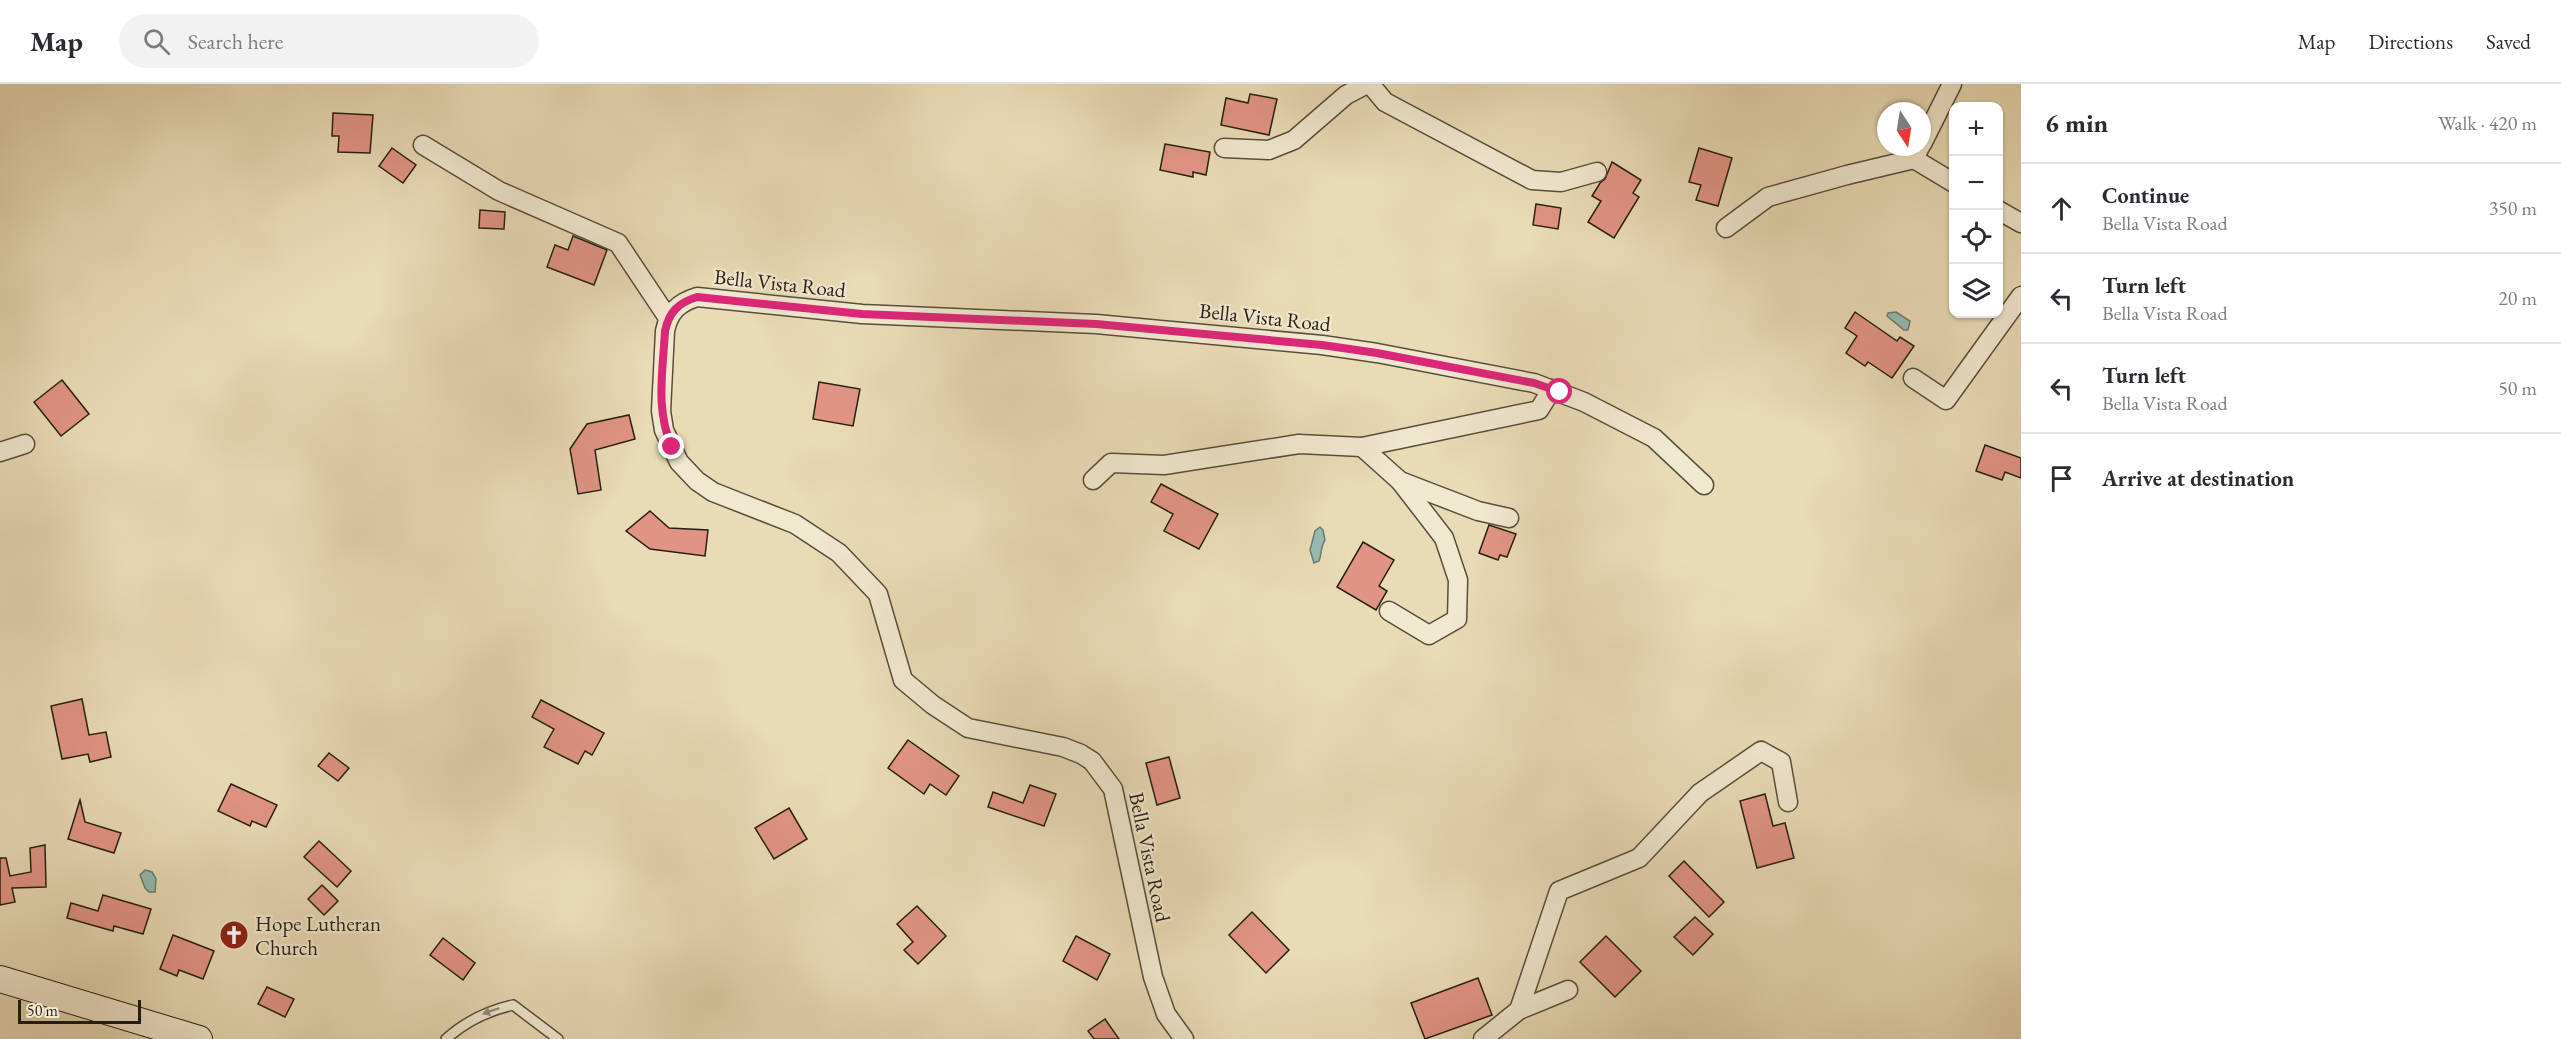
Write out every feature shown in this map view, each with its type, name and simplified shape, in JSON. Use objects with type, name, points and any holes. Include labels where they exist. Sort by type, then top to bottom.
[{"type":"street","points":[[1224,148],[1269,150],[1293,140],[1346,95],[1368,84],[1385,102],[1532,180],[1561,182],[1597,172]]},
{"type":"street","points":[[1931,126],[1952,84]]},
{"type":"street","points":[[423,145],[499,191],[618,243],[668,318]]},
{"type":"street","points":[[1726,228],[1768,197],[1846,175],[1901,156]]},
{"type":"street","points":[[1925,156],[1949,179]]},
{"type":"street","points":[[2003,213],[2021,223]]},
{"type":"street","points":[[1913,378],[1946,400],[2021,296]]},
{"type":"street","name":"Bella Vista Road","points":[[1184,1039],[1166,1014],[1153,977],[1113,789],[1105,776],[1081,754],[1063,747],[968,728],[933,705],[903,680],[878,594],[838,553],[795,524],[713,492],[697,481],[679,462],[664,430],[661,411],[665,331],[668,318],[675,308],[697,297],[862,314],[1096,324],[1322,345],[1377,353],[1534,383],[1552,389],[1584,402],[1654,438],[1704,485]]},
{"type":"street","points":[[1093,480],[1111,463],[1164,465],[1299,444],[1362,447],[1539,410],[1552,389]]},
{"type":"street","points":[[0,452],[25,444]]},
{"type":"street","points":[[1362,447],[1400,481],[1443,538],[1458,580],[1457,619],[1430,635],[1389,611]]},
{"type":"street","points":[[1400,481],[1478,512],[1509,518]]},
{"type":"street","points":[[1519,1010],[1559,891],[1639,858],[1700,793],[1761,751],[1781,762],[1788,802]]},
{"type":"street","points":[[0,979],[199,1039]]},
{"type":"street","points":[[1483,1039],[1519,1010],[1568,990]]},
{"type":"lane","points":[[446,1039],[460,1026],[488,1011],[513,1005],[558,1039]]},
{"type":"water","points":[[1896,312],[1910,321],[1908,330],[1904,330],[1887,316],[1888,313]]},
{"type":"water","points":[[1320,527],[1325,540],[1319,561],[1314,563],[1310,550],[1315,531]]},
{"type":"water","points":[[145,870],[152,872],[156,879],[155,892],[149,892],[145,888],[140,875]]},
{"type":"building","points":[[1250,94],[1277,99],[1269,135],[1221,125],[1226,98],[1248,103]]},
{"type":"building","points":[[333,113],[373,115],[370,153],[338,152],[339,136],[332,136]]},
{"type":"building","points":[[1165,144],[1210,152],[1206,175],[1193,172],[1193,177],[1160,170]]},
{"type":"building","points":[[392,148],[416,165],[403,183],[379,166]]},
{"type":"building","points":[[1699,148],[1732,158],[1718,206],[1696,200],[1701,185],[1689,182]]},
{"type":"building","points":[[1612,162],[1641,180],[1633,193],[1639,197],[1614,238],[1588,222],[1601,201],[1592,196],[1605,179]]},
{"type":"building","points":[[1536,204],[1561,208],[1558,229],[1533,225]]},
{"type":"building","points":[[480,210],[505,212],[504,229],[479,228]]},
{"type":"building","points":[[573,236],[607,250],[594,285],[547,267],[555,245],[568,250]]},
{"type":"building","points":[[1855,312],[1897,341],[1900,337],[1914,346],[1892,378],[1868,362],[1865,366],[1846,353],[1857,336],[1845,328]]},
{"type":"building","points":[[62,380],[89,414],[61,436],[34,402]]},
{"type":"building","points":[[819,382],[860,389],[853,426],[813,419]]},
{"type":"building","points":[[629,415],[635,439],[595,450],[601,490],[578,494],[570,449],[587,424]]},
{"type":"building","points":[[1985,445],[2021,458],[2021,478],[2005,472],[2002,480],[1976,471]]},
{"type":"building","points":[[1161,484],[1218,514],[1199,549],[1164,531],[1173,514],[1151,502]]},
{"type":"building","points":[[650,511],[669,528],[708,530],[705,556],[650,549],[626,531]]},
{"type":"building","points":[[1489,525],[1516,534],[1507,557],[1500,555],[1498,560],[1479,553]]},
{"type":"building","points":[[1363,542],[1394,560],[1379,586],[1387,591],[1376,610],[1337,587]]},
{"type":"building","points":[[82,699],[89,735],[106,732],[111,757],[90,762],[88,754],[62,759],[51,706]]},
{"type":"building","points":[[541,700],[604,733],[592,755],[585,751],[578,764],[544,747],[554,729],[532,717]]},
{"type":"building","points":[[908,740],[959,776],[946,795],[930,784],[924,794],[888,768]]},
{"type":"building","points":[[329,753],[349,768],[338,781],[318,766]]},
{"type":"building","points":[[1169,757],[1180,798],[1157,805],[1146,763]]},
{"type":"building","points":[[231,784],[277,805],[266,827],[252,821],[250,826],[218,811]]},
{"type":"building","points":[[1030,785],[1056,794],[1044,826],[988,807],[993,792],[1023,803]]},
{"type":"building","points":[[1765,794],[1773,826],[1785,823],[1794,858],[1757,868],[1740,801]]},
{"type":"building","points":[[80,800],[85,822],[121,833],[114,853],[68,839]]},
{"type":"building","points":[[789,808],[807,839],[774,859],[755,828]]},
{"type":"building","points":[[319,841],[351,871],[337,887],[304,857]]},
{"type":"building","points":[[45,845],[46,887],[12,888],[15,902],[0,905],[0,858],[6,858],[10,876],[31,872],[30,848]]},
{"type":"building","points":[[1684,861],[1724,902],[1709,917],[1669,876]]},
{"type":"building","points":[[322,885],[338,901],[324,915],[308,899]]},
{"type":"building","points":[[103,895],[151,909],[143,934],[114,926],[113,931],[67,918],[71,903],[98,911]]},
{"type":"building","points":[[917,906],[946,936],[918,964],[904,950],[913,942],[897,924]]},
{"type":"building","points":[[1252,912],[1289,950],[1266,973],[1229,935]]},
{"type":"building","points":[[1695,917],[1713,934],[1693,955],[1674,937]]},
{"type":"building","points":[[173,935],[214,951],[203,979],[179,970],[177,976],[160,969]]},
{"type":"building","points":[[1076,936],[1110,954],[1097,980],[1063,961]]},
{"type":"building","points":[[1606,936],[1641,971],[1615,997],[1580,962]]},
{"type":"building","points":[[443,938],[475,963],[463,980],[430,955]]},
{"type":"building","points":[[1478,978],[1492,1015],[1425,1039],[1411,1003]]},
{"type":"building","points":[[267,987],[294,999],[285,1017],[258,1004]]},
{"type":"building","points":[[1105,1019],[1119,1039],[1094,1039],[1088,1031]]},
{"type":"place","name":"Hope Lutheran Church","points":[[234,935]]},
{"type":"route","points":[[672,447],[664,430],[661,411],[665,331],[668,318],[675,308],[697,297],[862,314],[1096,324],[1322,345],[1377,353],[1534,383],[1560,392]]}]
